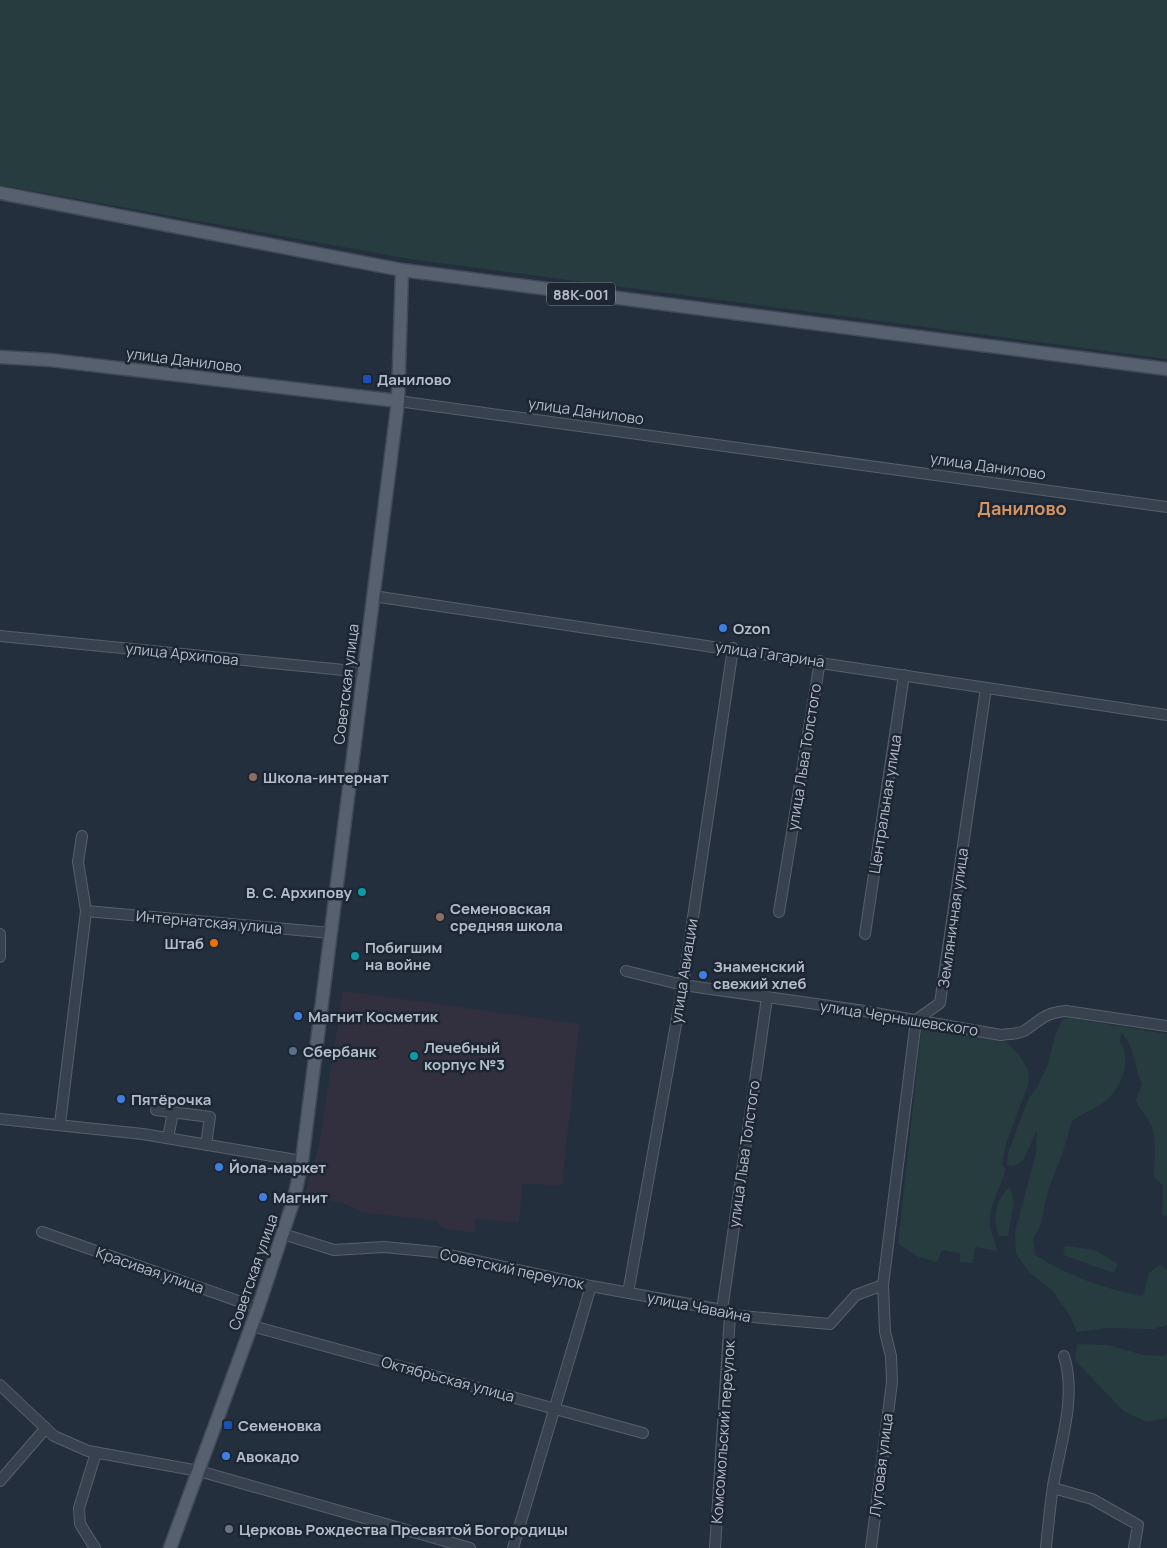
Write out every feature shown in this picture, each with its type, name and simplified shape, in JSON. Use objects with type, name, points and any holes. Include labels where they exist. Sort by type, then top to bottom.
[{"type":"main road","name":"88К-001","points":[[0,193],[402,270],[1167,370]]},
{"type":"main road","name":"Советская улица","points":[[170,1548],[252,1326],[294,1199],[302,1161],[398,401],[402,270]]},
{"type":"main road","name":"улица Данилово","points":[[0,357],[50,360],[398,401]]},
{"type":"street","name":"улица Данилово","points":[[398,401],[1167,507]]},
{"type":"street","name":"улица Гагарина","points":[[373,596],[733,648],[1167,715]]},
{"type":"street","name":"улица Архипова","points":[[0,636],[364,672]]},
{"type":"street","name":"улица Авиации","points":[[628,1293],[682,985],[733,648]]},
{"type":"street","name":"улица Льва Толстого","points":[[779,912],[820,662]]},
{"type":"street","name":"Центральная улица","points":[[865,934],[904,675]]},
{"type":"street","name":"Земляничная улица","points":[[916,1020],[940,1003],[986,688]]},
{"type":"street","points":[[60,1124],[86,911],[86,900],[78,862],[82,836]]},
{"type":"street","name":"Интернатская улица","points":[[86,911],[331,933]]},
{"type":"street","points":[[0,934],[0,957]]},
{"type":"street","name":"улица Чернышевского","points":[[626,971],[682,985],[916,1020],[1001,1035],[1022,1032],[1041,1017],[1052,1012],[1066,1011],[1167,1026]]},
{"type":"street","name":"улица Льва Толстого","points":[[726,1313],[767,998]]},
{"type":"street","points":[[883,1285],[916,1020]]},
{"type":"street","points":[[156,1110],[210,1117],[206,1145]]},
{"type":"street","points":[[168,1138],[173,1112]]},
{"type":"street","points":[[0,1119],[60,1124],[168,1138],[302,1161]]},
{"type":"street","name":"Красивая улица","points":[[42,1232],[258,1308]]},
{"type":"street","name":"Советский переулок","points":[[283,1234],[334,1250],[384,1248],[436,1252],[591,1286],[556,1409],[512,1548]]},
{"type":"street","name":"улица Чавайна","points":[[591,1286],[726,1313],[830,1324],[856,1295],[883,1285]]},
{"type":"street","name":"Луговая улица","points":[[871,1548],[892,1382],[892,1356],[884,1323],[883,1285]]},
{"type":"street","name":"Комсомольский переулок","points":[[716,1548],[726,1313]]},
{"type":"street","name":"Октябрьская улица","points":[[252,1326],[643,1434]]},
{"type":"street","points":[[1046,1548],[1053,1488],[1070,1392],[1069,1370],[1064,1356]]},
{"type":"street","points":[[0,1385],[45,1429],[68,1444],[96,1453],[199,1471],[470,1548]]},
{"type":"street","points":[[0,1481],[45,1429]]},
{"type":"street","points":[[95,1548],[80,1524],[79,1508],[96,1453]]},
{"type":"street","points":[[1053,1488],[1092,1499],[1138,1525],[1134,1548]]},
{"type":"shaded area","points":[[343,991],[579,1024],[562,1185],[522,1184],[519,1222],[475,1219],[474,1233],[442,1228],[436,1221],[363,1212],[342,1203],[304,1196],[319,1145]]},
{"type":"green space","points":[[0,0],[1167,0],[1167,359],[409,259],[0,185]]},
{"type":"green space","points":[[1070,1018],[1167,1034],[1167,1216],[1162,1215],[1163,1186],[1154,1177],[1155,1143],[1153,1130],[1136,1100],[1142,1084],[1129,1042],[1121,1033],[1120,1042],[1125,1056],[1122,1079],[1108,1099],[1071,1122],[1064,1148],[1048,1191],[1041,1222],[1033,1239],[1035,1255],[1087,1281],[1143,1296],[1149,1273],[1160,1264],[1167,1270],[1167,1325],[1153,1329],[1108,1328],[1077,1332],[1070,1316],[1052,1290],[1030,1273],[1016,1254],[1015,1232],[1036,1153],[1037,1130],[1023,1160],[1014,1166],[1007,1165],[1008,1153],[1029,1098],[1038,1086],[1048,1064],[1055,1036],[1063,1019]]},
{"type":"green space","points":[[922,1024],[1003,1039],[1019,1055],[1028,1069],[1029,1082],[1006,1144],[1002,1165],[1006,1169],[991,1213],[990,1228],[997,1251],[975,1247],[973,1263],[960,1262],[960,1253],[942,1250],[937,1262],[919,1257],[898,1244]]},
{"type":"green space","points":[[1010,1187],[1014,1202],[1008,1236],[999,1236],[996,1223],[997,1210],[1001,1197]]},
{"type":"green space","points":[[1065,1246],[1095,1250],[1118,1264],[1114,1273],[1063,1255]]},
{"type":"green space","points":[[1077,1344],[1109,1345],[1143,1355],[1165,1356],[1167,1353],[1167,1418],[1147,1422],[1123,1411],[1075,1360]]},
{"type":"place","name":"Данилово","points":[[367,379]]},
{"type":"place","name":"Ozon","points":[[723,628]]},
{"type":"place","name":"Школа-интернат","points":[[253,777]]},
{"type":"place","name":"В. С. Архипову","points":[[362,892]]},
{"type":"place","name":"Семеновская средняя школа","points":[[440,917]]},
{"type":"place","name":"Штаб","points":[[214,943]]},
{"type":"place","name":"Побигшим на войне","points":[[355,956]]},
{"type":"place","name":"Знаменский свежий хлеб","points":[[703,975]]},
{"type":"place","name":"Магнит Косметик","points":[[298,1016]]},
{"type":"place","name":"Сбербанк","points":[[293,1051]]},
{"type":"place","name":"Лечебный корпус №3","points":[[414,1056]]},
{"type":"place","name":"Пятёрочка","points":[[121,1099]]},
{"type":"place","name":"Йола-маркет","points":[[219,1167]]},
{"type":"place","name":"Магнит","points":[[263,1197]]},
{"type":"place","name":"Семеновка","points":[[228,1425]]},
{"type":"place","name":"Авокадо","points":[[226,1456]]},
{"type":"place","name":"Церковь Рождества Пресвятой Богородицы","points":[[229,1529]]},
{"type":"district","name":"Данилово","points":[[1022,508]]}]
